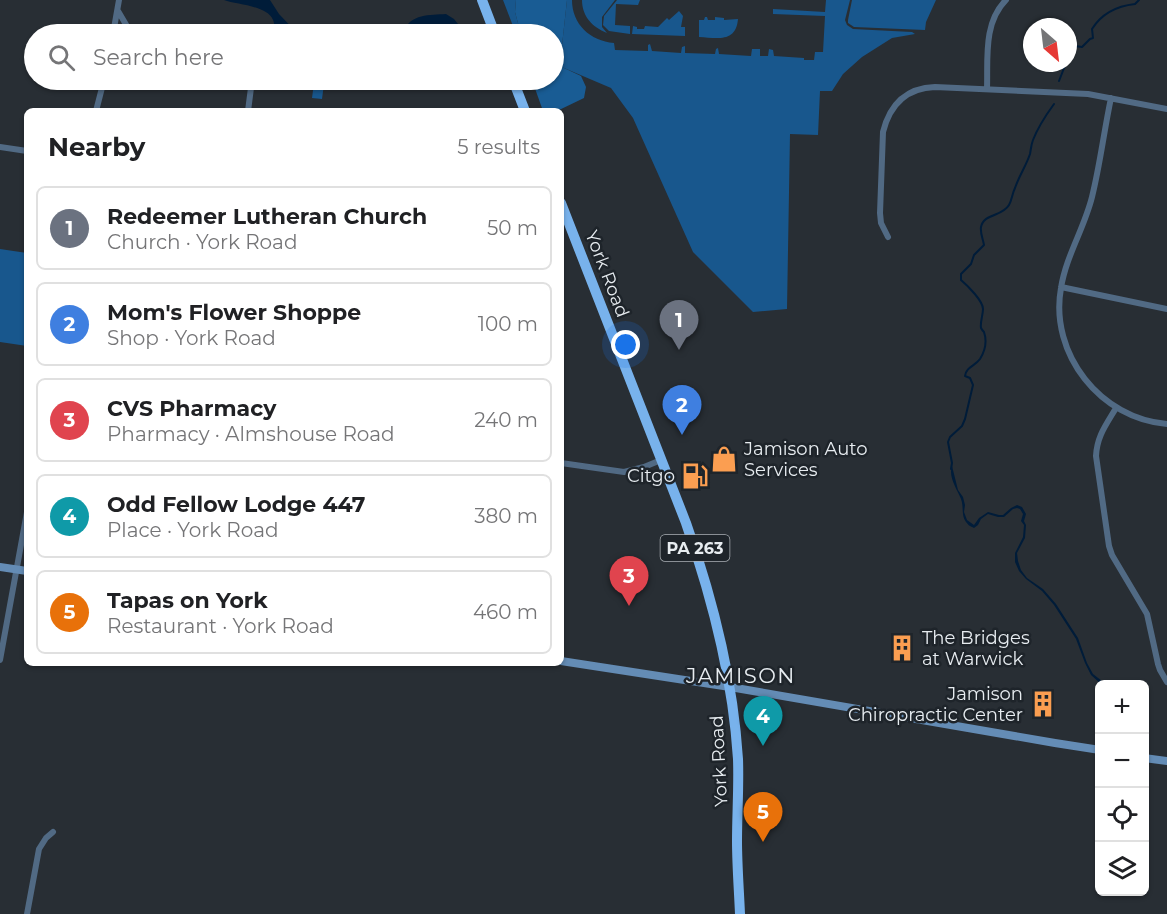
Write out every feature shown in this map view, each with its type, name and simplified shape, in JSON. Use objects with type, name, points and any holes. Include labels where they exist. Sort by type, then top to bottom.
[{"type":"highway","points":[[482,0],[491,24]]},
{"type":"highway","points":[[517,90],[524,108]]},
{"type":"highway","name":"York Road","points":[[564,211],[662,460],[711,601],[730,687],[738,758],[737,840],[740,914]]},
{"type":"main road","points":[[0,567],[24,571]]},
{"type":"main road","points":[[564,661],[1095,749]]},
{"type":"main road","points":[[1149,759],[1167,761]]},
{"type":"street","points":[[116,24],[119,0]]},
{"type":"street","points":[[987,89],[990,28],[998,10],[1006,0]]},
{"type":"street","points":[[118,11],[126,24]]},
{"type":"street","points":[[888,237],[881,223],[880,213],[883,132],[894,106],[914,90],[924,87],[1075,93],[1167,109]]},
{"type":"street","points":[[97,108],[101,90]]},
{"type":"street","points":[[248,108],[251,90]]},
{"type":"street","points":[[1111,98],[1092,198],[1067,264],[1059,295],[1063,337],[1068,352],[1087,383],[1096,392],[1116,408],[1139,418],[1167,424]]},
{"type":"street","points":[[0,147],[24,151]]},
{"type":"street","points":[[1061,287],[1167,309]]},
{"type":"street","points":[[1116,408],[1101,432],[1096,456],[1109,546],[1112,555],[1148,614],[1158,664],[1167,682]]},
{"type":"street","points":[[564,463],[624,472],[662,460]]},
{"type":"street","points":[[0,660],[24,528]]},
{"type":"street","points":[[27,914],[39,849],[53,832]]},
{"type":"shaded area","points":[[224,0],[270,0],[288,24],[274,24],[270,15],[265,11]]},
{"type":"shaded area","points":[[503,0],[516,0],[515,12],[518,24],[512,24]]},
{"type":"shaded area","points":[[516,0],[567,0],[564,27],[564,24],[518,24],[515,12]]},
{"type":"shaded area","points":[[567,0],[572,0],[575,17],[584,30],[597,39],[614,43],[615,50],[648,51],[650,44],[652,51],[681,53],[682,47],[685,46],[685,53],[715,54],[718,48],[719,54],[751,56],[752,49],[760,49],[760,56],[768,56],[769,49],[773,50],[774,56],[814,60],[815,52],[823,52],[825,16],[773,14],[773,9],[825,12],[826,0],[850,0],[845,20],[847,25],[853,29],[915,34],[892,38],[862,57],[843,74],[832,91],[820,91],[818,135],[790,134],[787,309],[753,312],[693,252],[633,118],[611,88],[564,68],[564,27]]},
{"type":"shaded area","points":[[582,0],[615,0],[602,17],[602,27],[607,33],[597,28],[589,20],[582,6]]},
{"type":"shaded area","points":[[617,0],[640,0],[638,5],[616,4],[615,25],[630,26],[630,34],[609,31],[603,25],[604,16]]},
{"type":"shaded area","points":[[852,0],[936,0],[926,22],[925,30],[854,27],[848,23]]},
{"type":"shaded area","points":[[679,11],[683,16],[681,27],[685,27],[685,36],[632,34],[633,26],[637,29],[644,29],[645,26],[658,27]]},
{"type":"shaded area","points":[[446,14],[458,24],[408,24],[416,18]]},
{"type":"shaded area","points":[[705,17],[708,20],[715,20],[715,17],[724,18],[724,20],[738,19],[734,32],[730,36],[699,37],[699,20],[704,20]]},
{"type":"shaded area","points":[[564,68],[581,76],[586,87],[584,98],[563,108],[542,108],[536,90],[564,90]]},
{"type":"shaded area","points":[[313,90],[323,90],[322,99],[312,98]]},
{"type":"shaded area","points":[[0,249],[24,253],[24,346],[0,342]]},
{"type":"shaded area","points":[[952,466],[958,490],[963,497],[967,520],[974,525],[988,512],[1003,515],[1017,505],[1022,507],[1026,514],[1024,521],[1026,525],[1025,538],[1017,553],[1021,570],[1056,604],[1078,638],[1093,674],[1101,680],[1097,680],[1091,675],[1076,639],[1054,605],[1019,571],[1015,562],[1015,553],[1023,537],[1024,525],[1021,521],[1023,514],[1020,509],[1013,509],[1004,517],[988,514],[974,528],[970,526],[964,519],[961,499],[952,479]]},
{"type":"waterway","points":[[1077,46],[1082,47],[1093,38],[1092,29],[1105,15],[1122,6],[1135,4],[1139,0]]},
{"type":"waterway","points":[[1059,81],[1062,72]]},
{"type":"waterway","points":[[951,469],[948,442],[962,426],[973,385],[970,378],[965,376],[980,359],[985,342],[981,328],[983,311],[981,302],[961,280],[961,274],[984,245],[981,232],[983,223],[1009,205],[1030,154],[1035,135],[1054,104]]},
{"type":"place","name":"Redeemer Lutheran Church","points":[[679,350]]},
{"type":"place","name":"Mom's Flower Shoppe","points":[[682,435]]},
{"type":"place","name":"Jamison Auto Services","points":[[724,459]]},
{"type":"place","name":"Citgo","points":[[695,476]]},
{"type":"place","name":"CVS Pharmacy","points":[[629,606]]},
{"type":"place","name":"The Bridges at Warwick","points":[[902,648]]},
{"type":"place","name":"Jamison Chiropractic Center","points":[[1043,704]]},
{"type":"place","name":"Odd Fellow Lodge 447","points":[[763,746]]},
{"type":"place","name":"Tapas on York","points":[[763,842]]},
{"type":"district","name":"JAMISON","points":[[741,676]]}]
